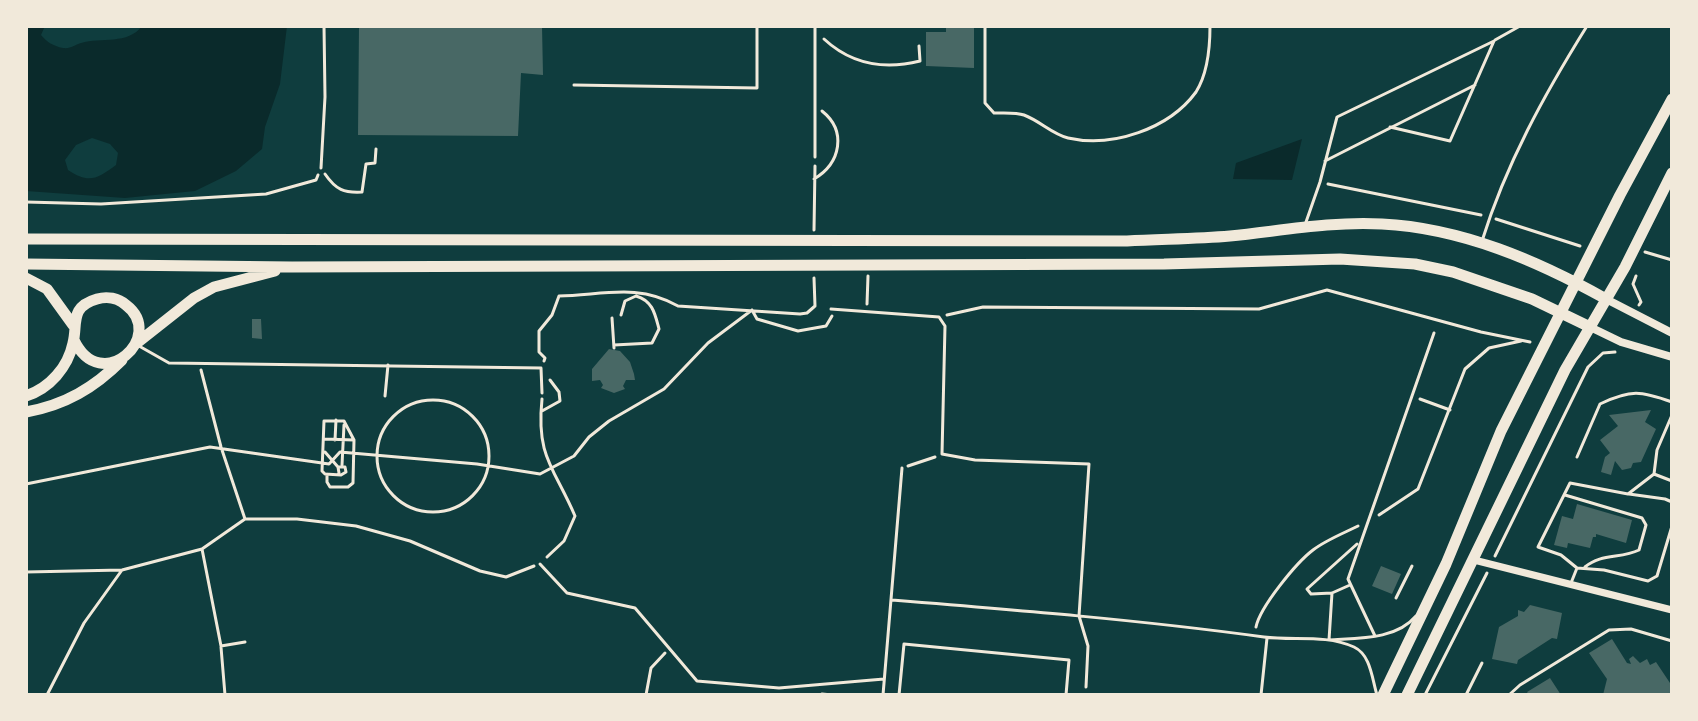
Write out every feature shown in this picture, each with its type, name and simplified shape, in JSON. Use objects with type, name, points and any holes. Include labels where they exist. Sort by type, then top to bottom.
[{"type":"main road","points":[[1380,695],[1429,600],[1501,431],[1672,99]]},
{"type":"main road","points":[[1407,695],[1565,370],[1672,173]]},
{"type":"main road","points":[[26,239],[1127,241],[1382,224],[1454,235],[1482,243],[1558,272],[1606,299]]},
{"type":"main road","points":[[26,264],[292,267],[1164,264],[1340,259],[1415,264],[1453,272],[1532,299],[1590,327]]},
{"type":"main road","points":[[26,412],[52,406],[87,390],[136,344],[194,298],[214,287],[292,267]]},
{"type":"main road","points":[[26,278],[47,289],[73,325],[78,349],[94,361],[114,363],[123,359]]},
{"type":"main road","points":[[73,325],[84,305],[105,297],[116,299],[126,304],[138,322],[136,344]]},
{"type":"main road","points":[[26,396],[36,393],[54,379],[65,363],[74,340]]},
{"type":"street","points":[[1606,299],[1672,333]]},
{"type":"street","points":[[1590,327],[1621,342],[1672,357]]},
{"type":"street","points":[[1474,560],[1672,610]]},
{"type":"lane","points":[[321,168],[325,97],[324,26]]},
{"type":"lane","points":[[1304,228],[1337,117],[1520,26]]},
{"type":"lane","points":[[1482,243],[1516,150],[1557,73],[1587,26]]},
{"type":"lane","points":[[815,28],[815,157]]},
{"type":"lane","points":[[1390,127],[1450,141],[1494,41]]},
{"type":"lane","points":[[1325,161],[1475,85]]},
{"type":"lane","points":[[833,309],[939,317],[945,326],[942,454],[975,460],[1089,464],[1079,616],[1088,646],[1086,687]]},
{"type":"lane","points":[[1375,636],[1348,579],[1434,333]]},
{"type":"lane","points":[[136,344],[169,363],[541,368],[542,393]]},
{"type":"lane","points":[[385,396],[388,365]]},
{"type":"lane","points":[[1577,457],[1600,404],[1621,394],[1643,391],[1672,402]]},
{"type":"lane","points":[[1628,494],[1654,474],[1657,450],[1672,415]]},
{"type":"lane","points":[[883,695],[902,468]]},
{"type":"lane","points":[[1654,474],[1672,481]]},
{"type":"lane","points":[[1672,502],[1570,483],[1538,547],[1561,555],[1577,568],[1585,567],[1648,581],[1657,576],[1672,526]]},
{"type":"lane","points":[[1564,495],[1642,518],[1646,525],[1639,550],[1631,554],[1594,558],[1585,567]]},
{"type":"lane","points":[[1350,585],[1332,593],[1311,594],[1307,589],[1360,542]]},
{"type":"lane","points":[[540,564],[567,593],[635,608],[697,681],[779,688],[884,679]]},
{"type":"lane","points":[[1396,598],[1412,566]]},
{"type":"lane","points":[[1570,584],[1577,568]]},
{"type":"lane","points":[[1329,640],[1332,593]]},
{"type":"lane","points":[[892,600],[1079,616],[1267,638],[1329,640],[1375,636],[1408,626],[1429,600]]},
{"type":"lane","points":[[1509,695],[1609,630],[1631,629],[1672,641]]},
{"type":"lane","points":[[1261,695],[1267,638]]},
{"type":"lane","points":[[1329,640],[1356,648],[1366,656],[1380,695]]},
{"type":"lane","points":[[1466,695],[1482,663]]},
{"type":"path","points":[[574,85],[757,88],[757,26]]},
{"type":"path","points":[[985,26],[985,103],[994,113],[1023,115],[1067,137],[1097,141],[1125,137],[1176,112],[1196,91],[1208,62],[1210,26]]},
{"type":"path","points":[[815,28],[849,57],[889,67],[920,61],[919,46]]},
{"type":"path","points":[[814,181],[833,160],[839,146],[837,128],[816,105]]},
{"type":"path","points":[[321,168],[333,185],[344,193],[362,192],[366,164],[375,163],[376,149]]},
{"type":"path","points":[[26,202],[101,204],[266,194],[316,180],[321,168]]},
{"type":"path","points":[[814,172],[814,237]]},
{"type":"path","points":[[1320,182],[1490,217],[1582,247]]},
{"type":"path","points":[[1645,252],[1672,260]]},
{"type":"path","points":[[1636,274],[1633,284],[1641,302],[1639,305]]},
{"type":"path","points":[[866,312],[867,290]]},
{"type":"path","points":[[939,317],[983,307],[1259,309],[1327,290],[1481,332],[1530,342]]},
{"type":"path","points":[[541,368],[545,358],[539,352],[539,331],[552,315],[559,296],[640,291],[678,306],[800,314],[807,313],[815,306],[819,308]]},
{"type":"path","points":[[612,318],[614,347],[652,343],[658,336],[655,312],[644,298],[636,294],[625,301],[621,315]]},
{"type":"path","points":[[752,310],[757,319],[798,331],[826,326],[833,309]]},
{"type":"path","points":[[26,484],[221,447],[329,464],[343,452],[540,474],[574,456],[589,437],[609,421],[664,389],[708,343],[752,310]]},
{"type":"path","points":[[1425,695],[1586,366],[1603,353],[1615,352]]},
{"type":"path","points":[[200,362],[205,393],[245,519]]},
{"type":"path","points":[[26,572],[122,570],[202,549],[245,519],[297,519],[356,526],[410,541],[480,571],[506,577],[540,564],[564,541],[575,516],[546,460],[539,428],[542,393]]},
{"type":"path","points":[[1413,396],[1450,410]]},
{"type":"path","points":[[422,401],[444,401],[464,409],[480,425],[488,445],[488,466],[480,487],[464,503],[444,511],[422,511],[401,502],[386,487],[377,455],[386,424],[402,409],[422,401]]},
{"type":"path","points":[[335,440],[336,420]]},
{"type":"path","points":[[344,421],[324,421],[322,471],[327,474],[345,473]]},
{"type":"path","points":[[339,473],[344,421]]},
{"type":"path","points":[[327,474],[330,487],[348,487],[353,481],[354,440],[344,421]]},
{"type":"path","points":[[324,439],[354,440]]},
{"type":"path","points":[[323,451],[346,469],[345,473],[353,481]]},
{"type":"path","points":[[902,468],[942,454]]},
{"type":"path","points":[[202,549],[221,646],[225,695]]},
{"type":"path","points":[[47,695],[84,623],[122,570]]},
{"type":"path","points":[[221,646],[245,642]]},
{"type":"path","points":[[899,695],[904,644],[1069,660],[1066,695]]},
{"type":"path","points":[[646,695],[651,668],[670,649]]},
{"type":"water","points":[[26,26],[45,26],[41,35],[53,45],[66,48],[89,41],[129,36],[142,26],[287,26],[280,84],[265,127],[262,149],[236,171],[195,191],[125,198],[26,191]],"holes":[[[92,138],[110,144],[118,153],[116,165],[103,174],[87,178],[68,170],[65,160],[76,145]]]},
{"type":"water","points":[[1302,139],[1292,180],[1233,179],[1236,163]]},
{"type":"building","points":[[359,26],[542,26],[543,75],[521,73],[518,136],[358,135]]},
{"type":"building","points":[[946,26],[974,26],[974,68],[926,66],[926,32],[946,32]]},
{"type":"building","points":[[252,319],[261,319],[262,339],[252,338]]},
{"type":"building","points":[[609,349],[620,351],[630,362],[635,380],[626,380],[625,389],[614,393],[601,388],[600,380],[592,381],[592,369]]},
{"type":"building","points":[[1651,410],[1645,422],[1656,429],[1641,462],[1622,470],[1615,461],[1611,475],[1601,472],[1605,457],[1610,453],[1600,440],[1618,426],[1609,415]]},
{"type":"building","points":[[1577,504],[1632,520],[1626,543],[1596,534],[1590,548],[1568,543],[1567,548],[1554,545],[1562,516],[1573,519]]},
{"type":"building","points":[[1381,566],[1401,574],[1392,594],[1372,586]]},
{"type":"building","points":[[1530,605],[1562,613],[1557,639],[1552,638],[1518,660],[1517,664],[1492,659],[1499,627],[1518,616],[1518,610],[1524,612]]},
{"type":"building","points":[[1612,639],[1627,663],[1631,664],[1629,659],[1633,656],[1640,663],[1647,659],[1650,665],[1656,662],[1672,686],[1672,695],[1603,695],[1607,679],[1589,653]]},
{"type":"building","points":[[1550,678],[1561,695],[1529,695],[1527,692]]}]
